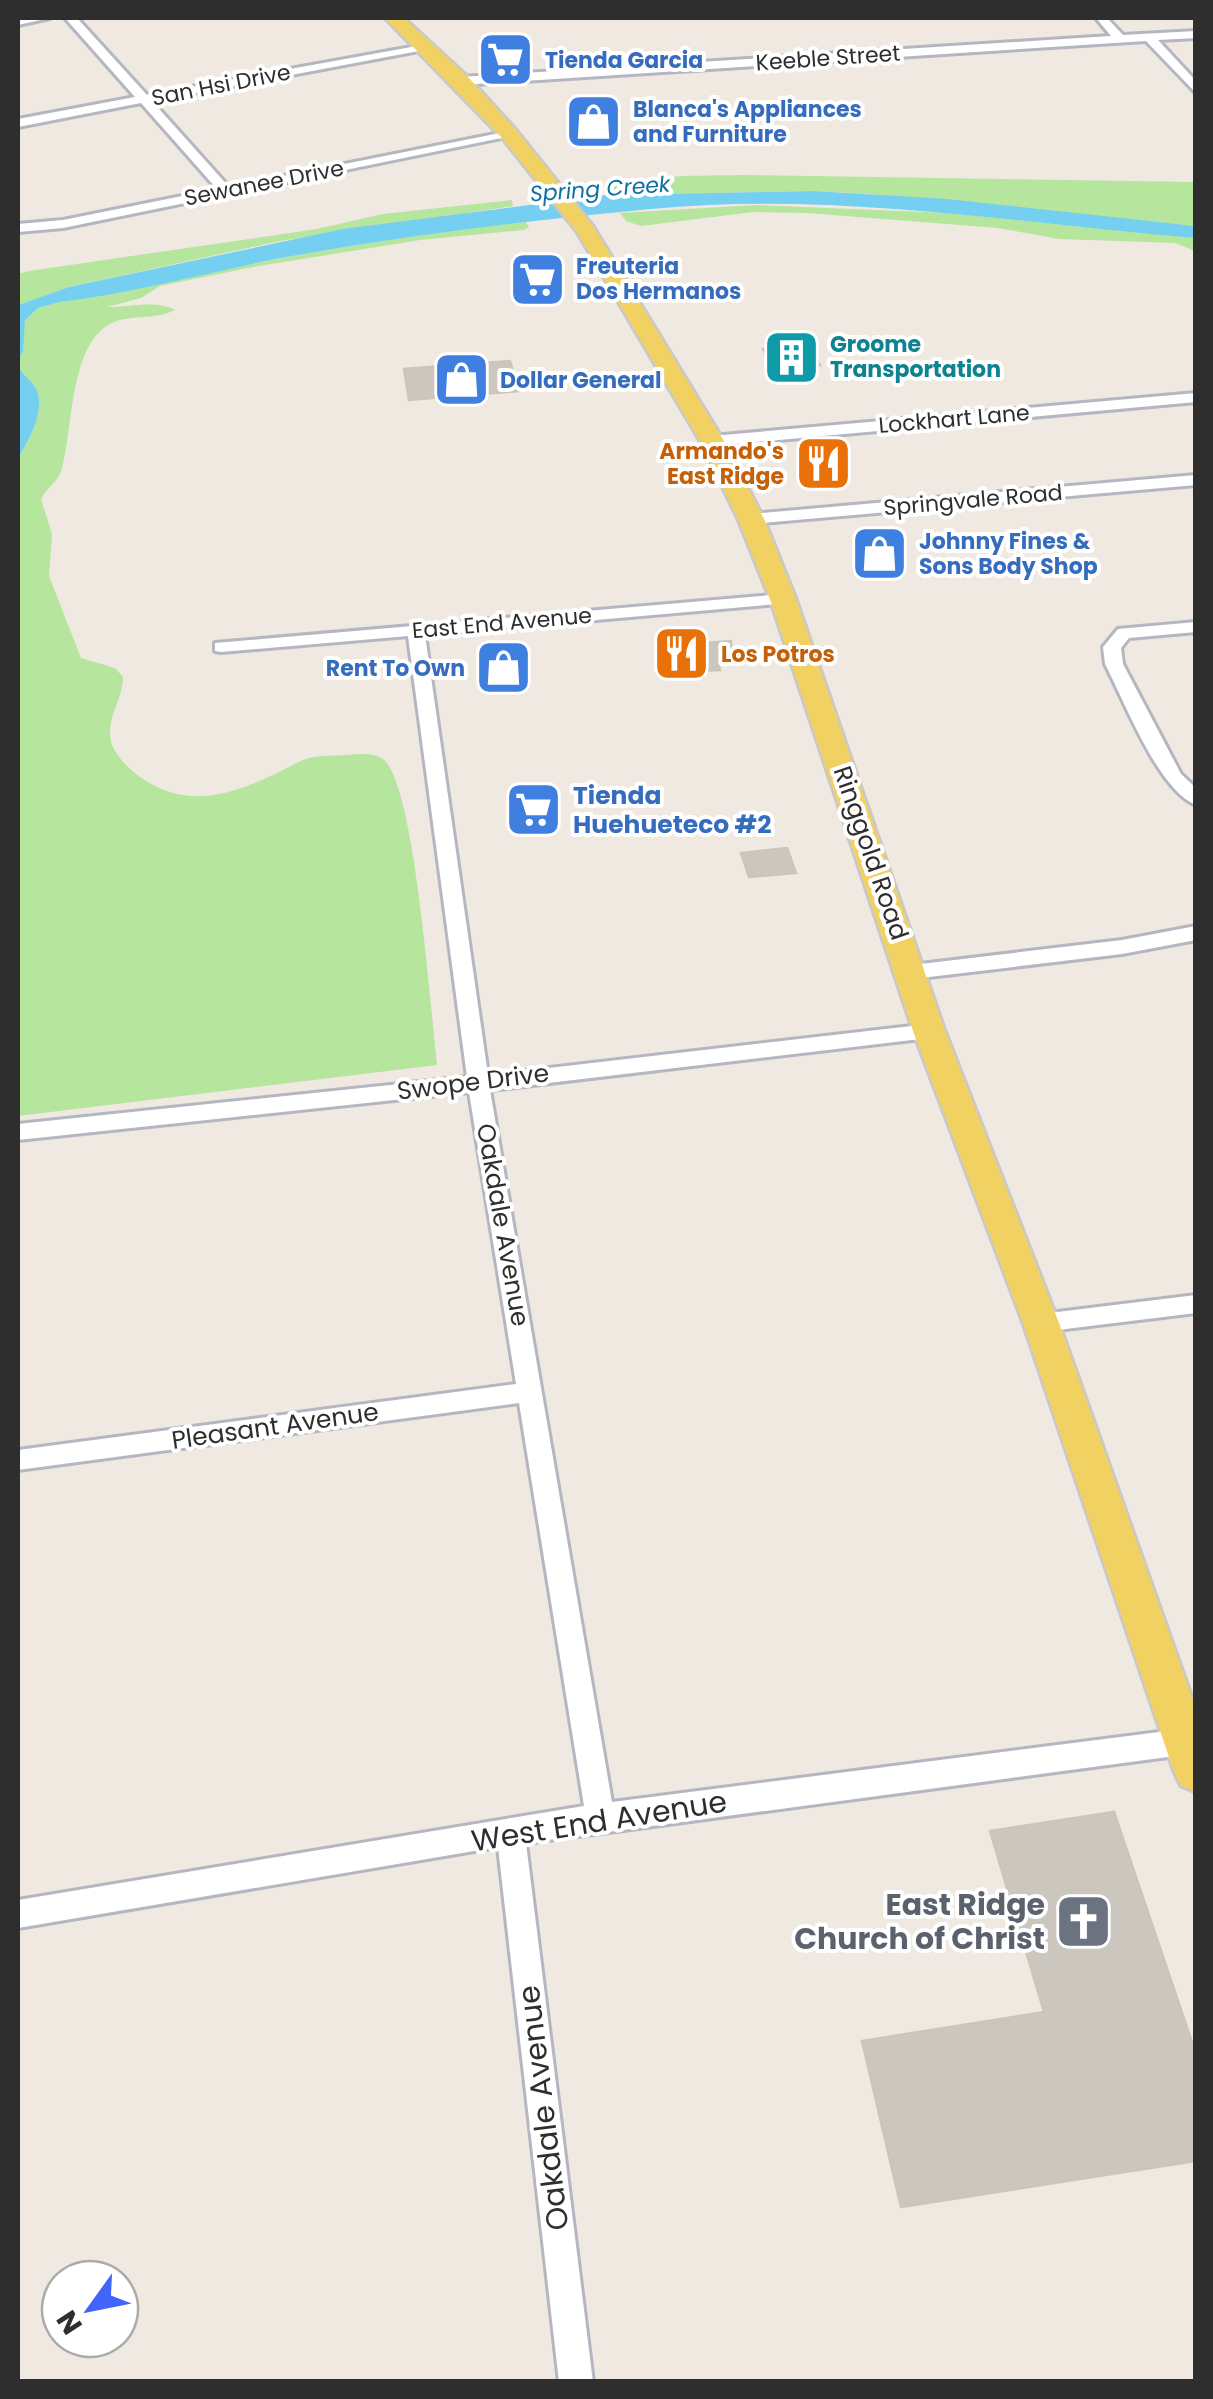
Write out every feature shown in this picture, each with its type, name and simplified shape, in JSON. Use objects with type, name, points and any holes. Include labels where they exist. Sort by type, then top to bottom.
[{"type":"main road","name":"Ringgold Road","points":[[394,18],[461,81],[510,135],[586,230],[712,440],[750,519],[782,599],[912,972],[928,1031],[1041,1323],[1189,1758]]},
{"type":"street","points":[[18,22],[44,18]]},
{"type":"street","points":[[72,18],[226,191]]},
{"type":"street","points":[[1101,18],[1120,39]]},
{"type":"street","name":"Keeble Street","points":[[461,81],[1196,34]]},
{"type":"street","points":[[1149,37],[1196,89]]},
{"type":"street","name":"San Hsi Drive","points":[[18,123],[424,46]]},
{"type":"street","name":"Sewanee Drive","points":[[18,228],[64,224],[510,135]]},
{"type":"street","name":"Lockhart Lane","points":[[712,440],[1196,397]]},
{"type":"street","name":"Springvale Road","points":[[750,519],[1196,480]]},
{"type":"street","name":"East End Avenue","points":[[221,647],[782,599]]},
{"type":"street","points":[[1196,627],[1124,633],[1112,647],[1114,664],[1173,776],[1196,798]]},
{"type":"street","name":"Oakdale Avenue","points":[[416,631],[478,1080],[600,1817]]},
{"type":"street","points":[[912,972],[1122,948],[1196,933]]},
{"type":"street","name":"Swope Drive","points":[[18,1132],[223,1113],[478,1080],[928,1031]]},
{"type":"street","points":[[1041,1323],[1196,1304]]},
{"type":"street","name":"Pleasant Avenue","points":[[18,1460],[532,1392]]},
{"type":"street","name":"West End Avenue","points":[[18,1914],[511,1835],[600,1817],[1189,1758]]},
{"type":"street","name":"Oakdale Avenue","points":[[511,1835],[576,2382]]},
{"type":"green space","points":[[741,175],[1195,182],[1195,226],[814,191],[606,195],[606,188],[639,180]]},
{"type":"green space","points":[[512,200],[513,206],[280,241],[69,287],[18,305],[18,274],[29,271],[317,229],[383,214]]},
{"type":"green space","points":[[756,205],[948,213],[1195,238],[1195,251],[1175,243],[1059,239],[998,228],[807,213],[753,212],[641,226],[626,221],[620,213]]},
{"type":"green space","points":[[526,222],[529,227],[524,230],[420,240],[253,267],[160,286],[141,298],[107,307],[150,304],[175,310],[116,321],[96,336],[80,370],[60,473],[41,499],[52,534],[49,576],[81,658],[115,668],[123,677],[110,735],[116,753],[135,773],[173,793],[207,796],[240,788],[314,757],[366,754],[384,760],[395,778],[413,854],[437,1065],[18,1116],[18,459],[31,435],[36,413],[33,392],[18,369],[25,320],[38,308],[60,302],[298,255],[447,230]]},
{"type":"water","points":[[814,191],[947,199],[1195,226],[1195,238],[855,206],[719,204],[607,213],[342,247],[60,302],[38,308],[25,320],[23,351],[18,360],[18,305],[69,287],[343,229],[606,195]]},
{"type":"water","points":[[18,366],[35,387],[39,408],[18,459]]},
{"type":"building","name":"Groome Transportation","points":[[806,344],[820,365],[775,370],[763,349]]},
{"type":"building","name":"Dollar General","points":[[510,361],[519,391],[409,400],[404,369]]},
{"type":"building","name":"Armando's East Ridge","points":[[828,443],[842,474],[814,476],[800,445]]},
{"type":"building","name":"Los Potros","points":[[731,641],[732,661],[718,663],[720,670],[693,671],[692,665],[671,667],[665,646]]},
{"type":"building","points":[[787,848],[796,873],[749,877],[741,853]]},
{"type":"building","name":"East Ridge Church of Christ","points":[[1114,1812],[1196,2054],[1196,2161],[901,2207],[862,2041],[1044,2012],[990,1831]]},
{"type":"place","name":"Tienda Garcia","points":[[506,60]]},
{"type":"place","name":"Blanca's Appliances and Furniture","points":[[594,122]]},
{"type":"place","name":"Freuteria Dos Hermanos","points":[[537,279]]},
{"type":"place","name":"Groome Transportation","points":[[791,357]]},
{"type":"place","name":"Dollar General","points":[[461,380]]},
{"type":"place","name":"Armando's East Ridge","points":[[823,464]]},
{"type":"place","name":"Johnny Fines & Sons Body Shop","points":[[880,554]]},
{"type":"place","name":"Los Potros","points":[[682,654]]},
{"type":"place","name":"Rent To Own","points":[[504,668]]},
{"type":"place","name":"Tienda Huehueteco #2","points":[[534,809]]},
{"type":"place","name":"East Ridge Church of Christ","points":[[1084,1921]]},
{"type":"water label","name":"Spring Creek","points":[[600,189]]}]
